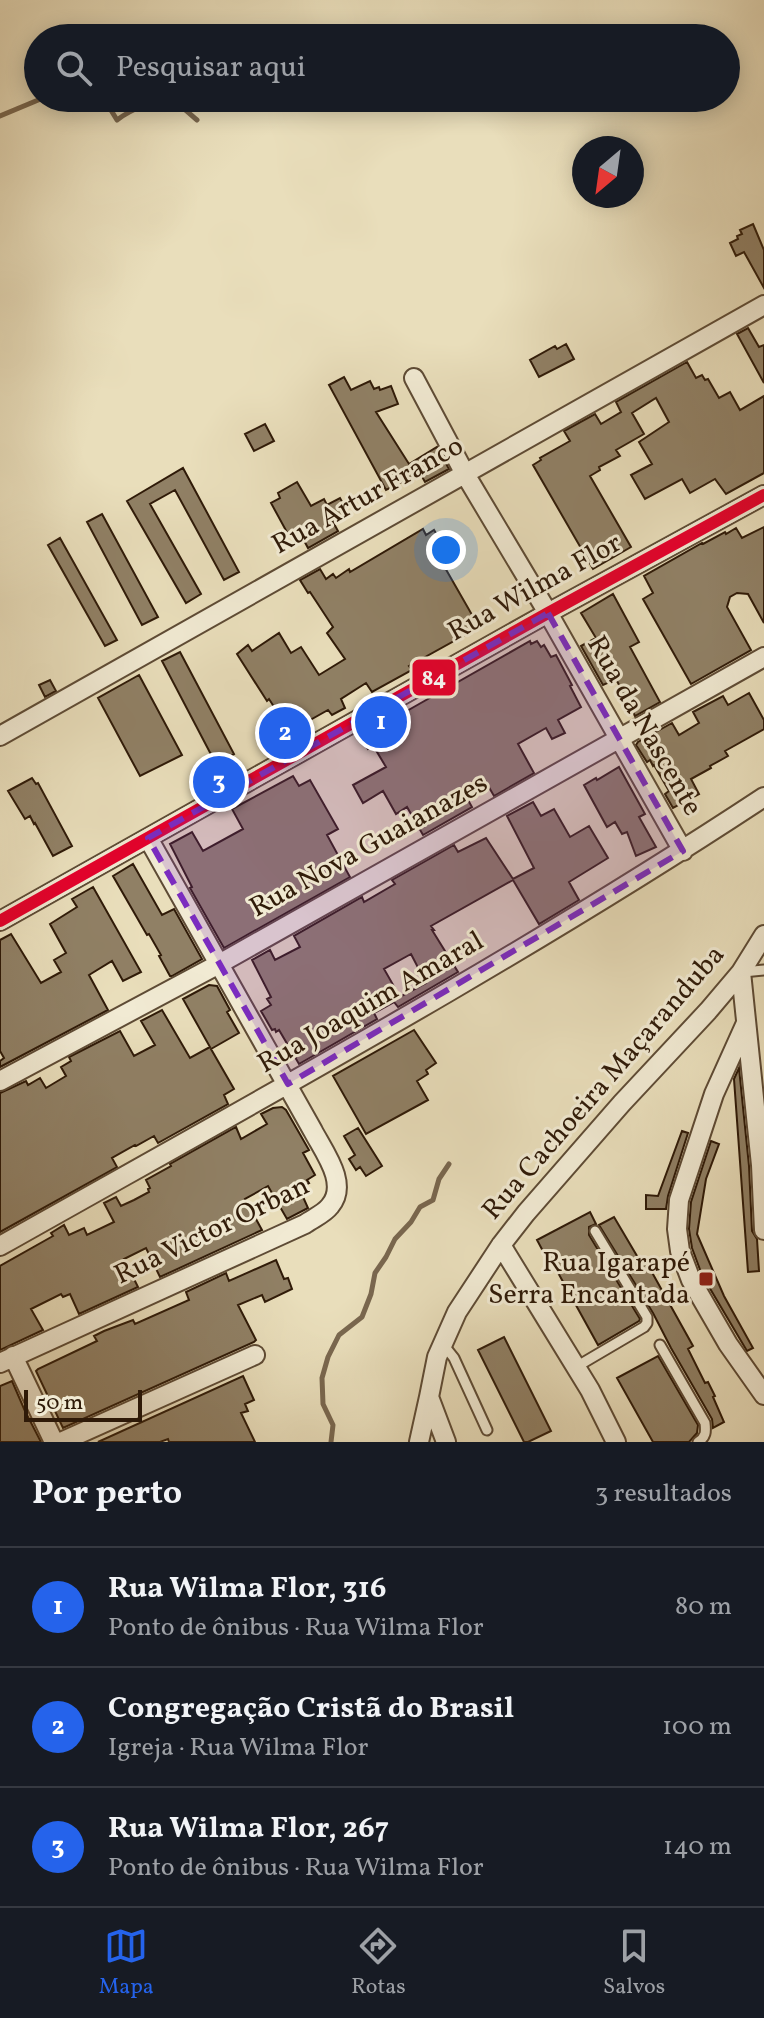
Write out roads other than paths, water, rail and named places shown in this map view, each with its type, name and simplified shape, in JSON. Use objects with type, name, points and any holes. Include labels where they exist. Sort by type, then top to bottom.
[{"type":"street","name":"Rua Artur Franco","points":[[0,736],[764,305]]},
{"type":"street","name":"Rua da Nascente","points":[[414,378],[465,474],[683,851]]},
{"type":"street","name":"Rua Wilma Flor","points":[[0,921],[764,495]]},
{"type":"street","name":"Rua Nova Guaianazes","points":[[0,1081],[219,964],[764,657]]},
{"type":"street","name":"Rua Joaquim Amaral","points":[[0,1246],[426,1005],[683,851],[764,797]]},
{"type":"street","name":"Rua Victor Orban","points":[[7,1360],[305,1224],[325,1211],[338,1191],[329,1162],[288,1084],[148,838]]},
{"type":"street","name":"Rua Cachoeira Maçaranduba","points":[[419,1442],[442,1343],[457,1312],[501,1245],[612,1114],[708,1011],[741,972],[764,935]]},
{"type":"street","points":[[741,972],[761,1165],[764,1230]]},
{"type":"street","points":[[746,1023],[714,1094],[679,1200],[677,1229],[680,1251],[691,1280],[728,1344],[764,1395]]},
{"type":"street","points":[[501,1245],[590,1390],[616,1442]]},
{"type":"street","points":[[61,1442],[255,1355]]},
{"type":"street","points":[[7,1360],[54,1442]]},
{"type":"street","points":[[429,1397],[446,1442]]},
{"type":"lane","points":[[741,972],[764,970]]},
{"type":"lane","points":[[576,1367],[647,1323],[647,1317],[595,1231]]},
{"type":"lane","points":[[442,1343],[454,1358],[487,1430]]},
{"type":"lane","points":[[660,1345],[705,1423],[706,1432],[698,1442]]},
{"type":"waterway","points":[[0,116],[24,106]]},
{"type":"waterway","points":[[112,112],[117,120],[129,112]]},
{"type":"waterway","points":[[188,112],[197,120]]},
{"type":"waterway","points":[[331,1442],[333,1425],[323,1404],[322,1378],[328,1357],[339,1335],[362,1317],[375,1273],[395,1239],[420,1207],[433,1200],[439,1179],[449,1164]]},
{"type":"place","name":"Rua Wilma Flor, 316","points":[[381,722]]},
{"type":"place","name":"Congregação Cristã do Brasil","points":[[285,733]]},
{"type":"place","name":"Rua Wilma Flor, 267","points":[[219,782]]},
{"type":"place","name":"Rua Igarapé Serra Encantada","points":[[706,1279]]}]
